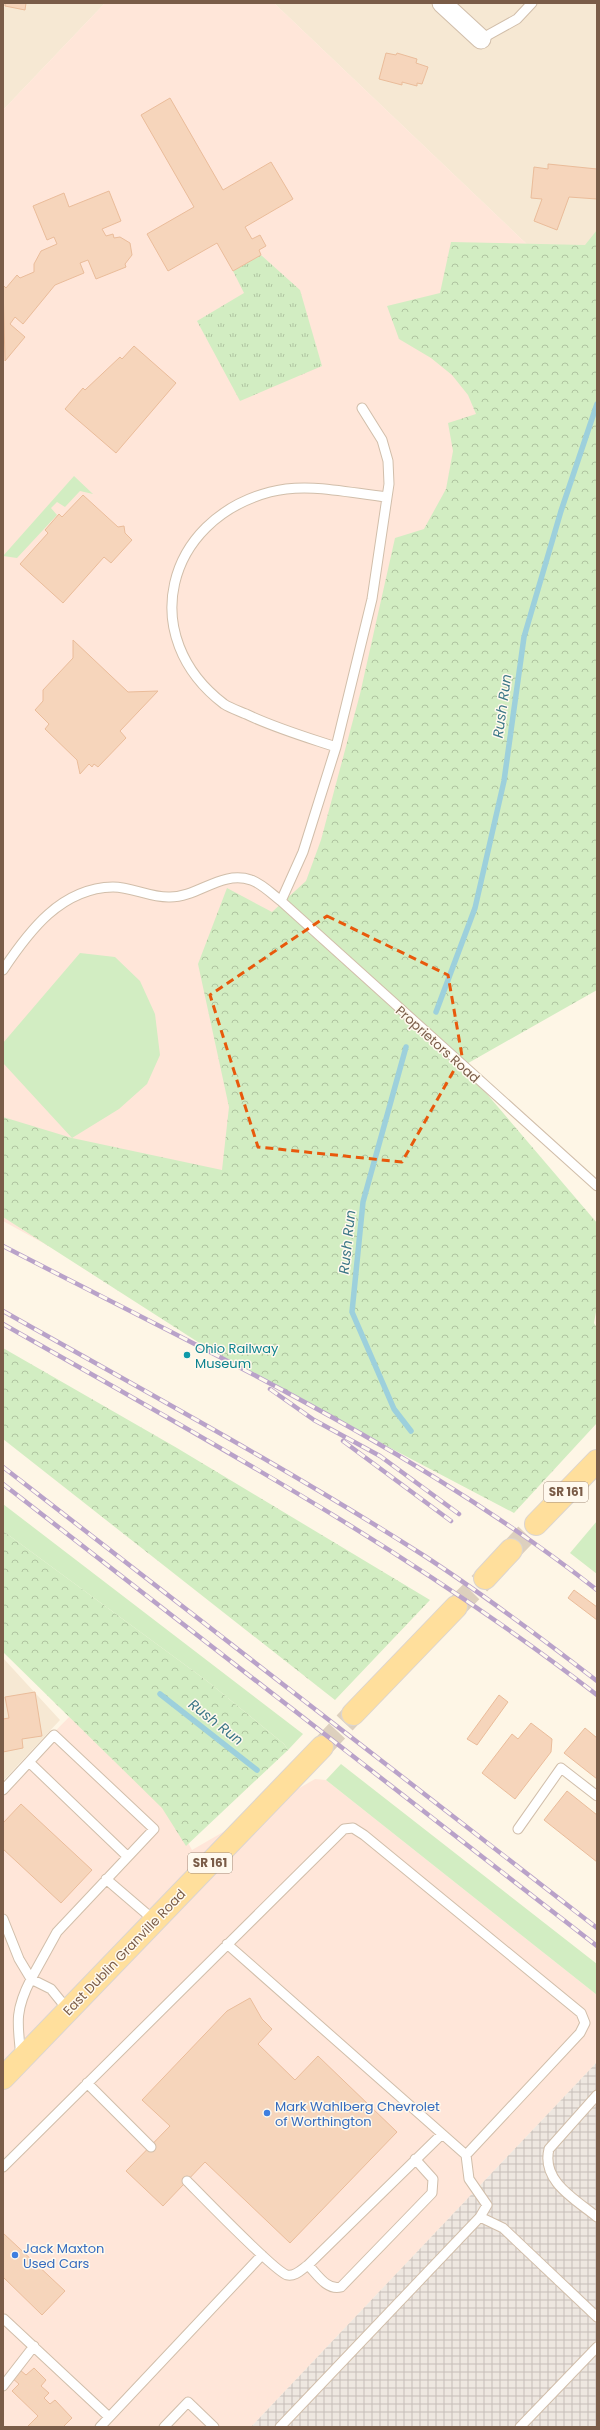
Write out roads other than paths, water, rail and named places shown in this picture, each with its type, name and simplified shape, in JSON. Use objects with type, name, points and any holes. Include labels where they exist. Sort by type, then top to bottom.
[{"type":"main road","name":"SR 161","points":[[536,1524],[597,1460]]},
{"type":"main road","points":[[485,1578],[511,1550]]},
{"type":"main road","points":[[353,1714],[456,1608]]},
{"type":"main road","name":"East Dublin Granville Road","points":[[9,2072],[322,1746]]},
{"type":"street","points":[[442,3],[481,39]]},
{"type":"lane","points":[[481,39],[517,19],[532,3]]},
{"type":"lane","points":[[281,901],[303,852],[336,747],[372,599],[387,497],[388,461],[382,440],[362,408]]},
{"type":"lane","points":[[336,747],[269,725],[225,705],[198,681],[179,647],[170,604],[179,565],[198,534],[233,505],[270,492],[310,488],[387,497]]},
{"type":"lane","name":"Proprietors Road","points":[[3,970],[23,940],[49,913],[69,898],[84,891],[113,887],[169,898],[186,895],[233,876],[252,880],[281,901],[597,1186]]},
{"type":"lane","points":[[3,1790],[54,1735],[154,1829],[57,1932],[31,1978],[21,2000],[9,2072]]},
{"type":"lane","points":[[29,1762],[128,1856]]},
{"type":"lane","points":[[518,1829],[561,1768],[597,1796]]},
{"type":"lane","points":[[3,2167],[344,1829],[353,1828],[581,2013],[585,2023],[580,2033],[466,2155]]},
{"type":"lane","points":[[106,1879],[155,1920]]},
{"type":"lane","points":[[3,1919],[19,1959],[31,1978],[52,1989],[68,2010]]},
{"type":"lane","points":[[227,1944],[466,2155],[470,2179],[487,2205],[480,2217],[280,2427]]},
{"type":"lane","points":[[87,2083],[151,2146]]},
{"type":"lane","points":[[597,2095],[549,2149],[546,2160],[550,2174],[560,2186],[597,2217]]},
{"type":"lane","points":[[187,2181],[262,2255],[284,2274],[295,2274],[308,2265],[442,2134]]},
{"type":"lane","points":[[308,2265],[330,2287],[341,2288],[432,2193],[433,2180],[415,2160]]},
{"type":"lane","points":[[480,2217],[503,2228],[597,2317]]},
{"type":"lane","points":[[100,2427],[262,2255]]},
{"type":"lane","points":[[4,2319],[109,2418]]},
{"type":"lane","points":[[3,2386],[34,2346]]},
{"type":"lane","points":[[520,2427],[597,2347]]},
{"type":"lane","points":[[164,2427],[188,2402],[214,2427]]},
{"type":"waterway","name":"Rush Run","points":[[436,1012],[475,908],[504,781],[524,637],[561,511],[597,404]]},
{"type":"waterway","name":"Rush Run","points":[[406,1047],[363,1202],[352,1312],[394,1409],[411,1431]]},
{"type":"waterway","name":"Rush Run","points":[[160,1694],[257,1770]]},
{"type":"tunnel","points":[[511,1550],[536,1524]]},
{"type":"tunnel","points":[[456,1607],[485,1578]]},
{"type":"tunnel","points":[[322,1747],[353,1714]]},
{"type":"railway","points":[[3,1246],[232,1364],[383,1446],[456,1491],[528,1539],[597,1590]]},
{"type":"railway","points":[[3,1311],[215,1430],[372,1523],[423,1555],[489,1600],[597,1681]]},
{"type":"railway","points":[[3,1324],[232,1454],[381,1545],[526,1642],[597,1695]]},
{"type":"railway","points":[[270,1389],[314,1420],[380,1456],[459,1514]]},
{"type":"railway","points":[[343,1441],[451,1521]]},
{"type":"railway","points":[[3,1467],[597,1928]]},
{"type":"railway","points":[[3,1484],[597,1946]]},
{"type":"place","name":"Ohio Railway Museum","points":[[187,1355]]},
{"type":"place","name":"Mark Wahlberg Chevrolet of Worthington","points":[[267,2113]]},
{"type":"place","name":"Jack Maxton Used Cars","points":[[15,2255]]}]
